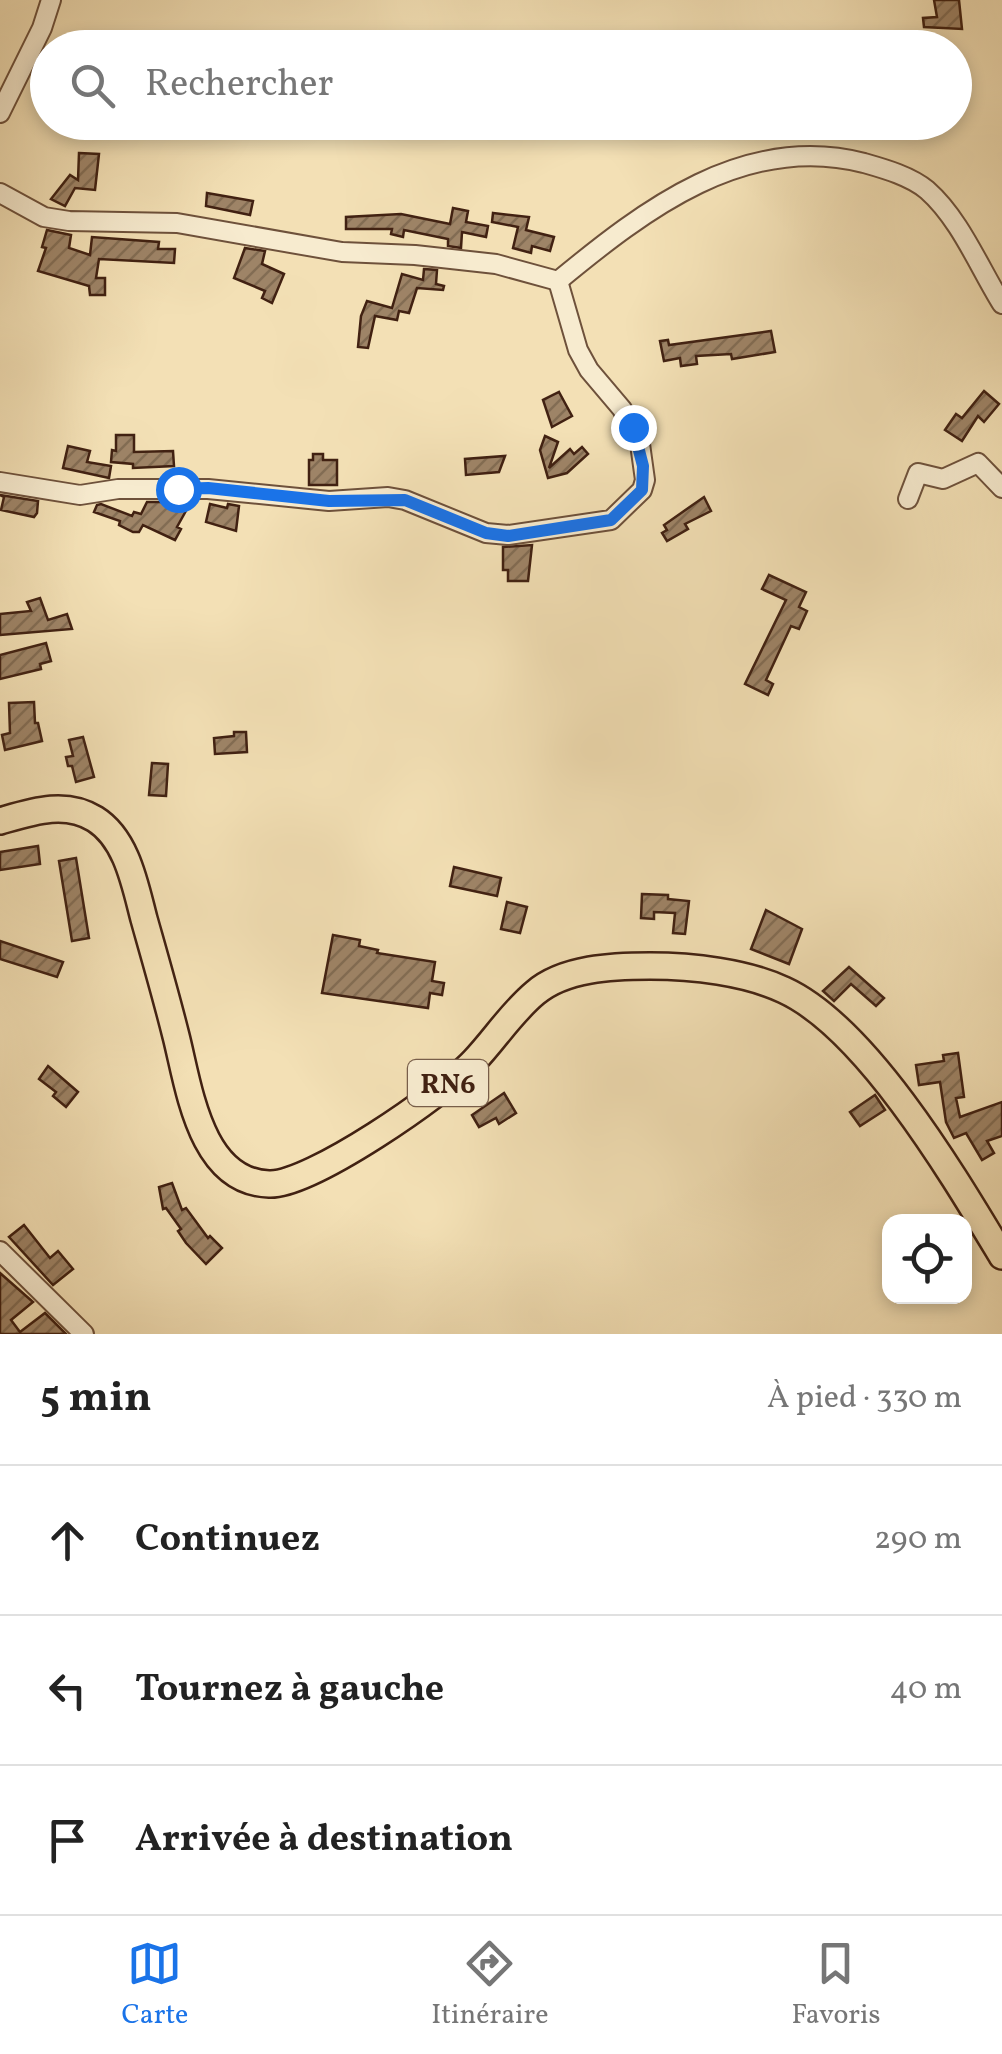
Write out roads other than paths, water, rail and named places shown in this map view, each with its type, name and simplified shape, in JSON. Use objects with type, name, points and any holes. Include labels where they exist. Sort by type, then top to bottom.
[{"type":"highway","name":"RN6","points":[[0,820],[51,808],[70,809],[98,821],[123,853],[136,886],[204,1134],[232,1172],[245,1181],[276,1184],[299,1178],[366,1139],[457,1076],[528,999],[554,982],[604,968],[692,969],[781,988],[822,1012],[841,1029],[905,1110],[1002,1256]]},
{"type":"street","points":[[41,30],[51,0]]},
{"type":"street","points":[[0,113],[30,52]]},
{"type":"street","points":[[558,281],[612,237],[703,181],[746,162],[809,155],[848,159],[879,168],[927,191],[962,233],[1002,304]]},
{"type":"street","points":[[0,193],[44,217],[69,222],[177,223],[342,252],[496,264],[558,281]]},
{"type":"street","points":[[0,482],[80,495],[118,489],[208,488],[329,501],[388,498],[405,500],[486,533],[508,536],[611,520],[642,490],[645,480],[640,444],[622,409],[589,370],[578,350],[558,281]]},
{"type":"street","points":[[908,499],[918,473],[943,479],[978,463],[1002,488]]},
{"type":"street","points":[[0,1252],[84,1334]]}]
